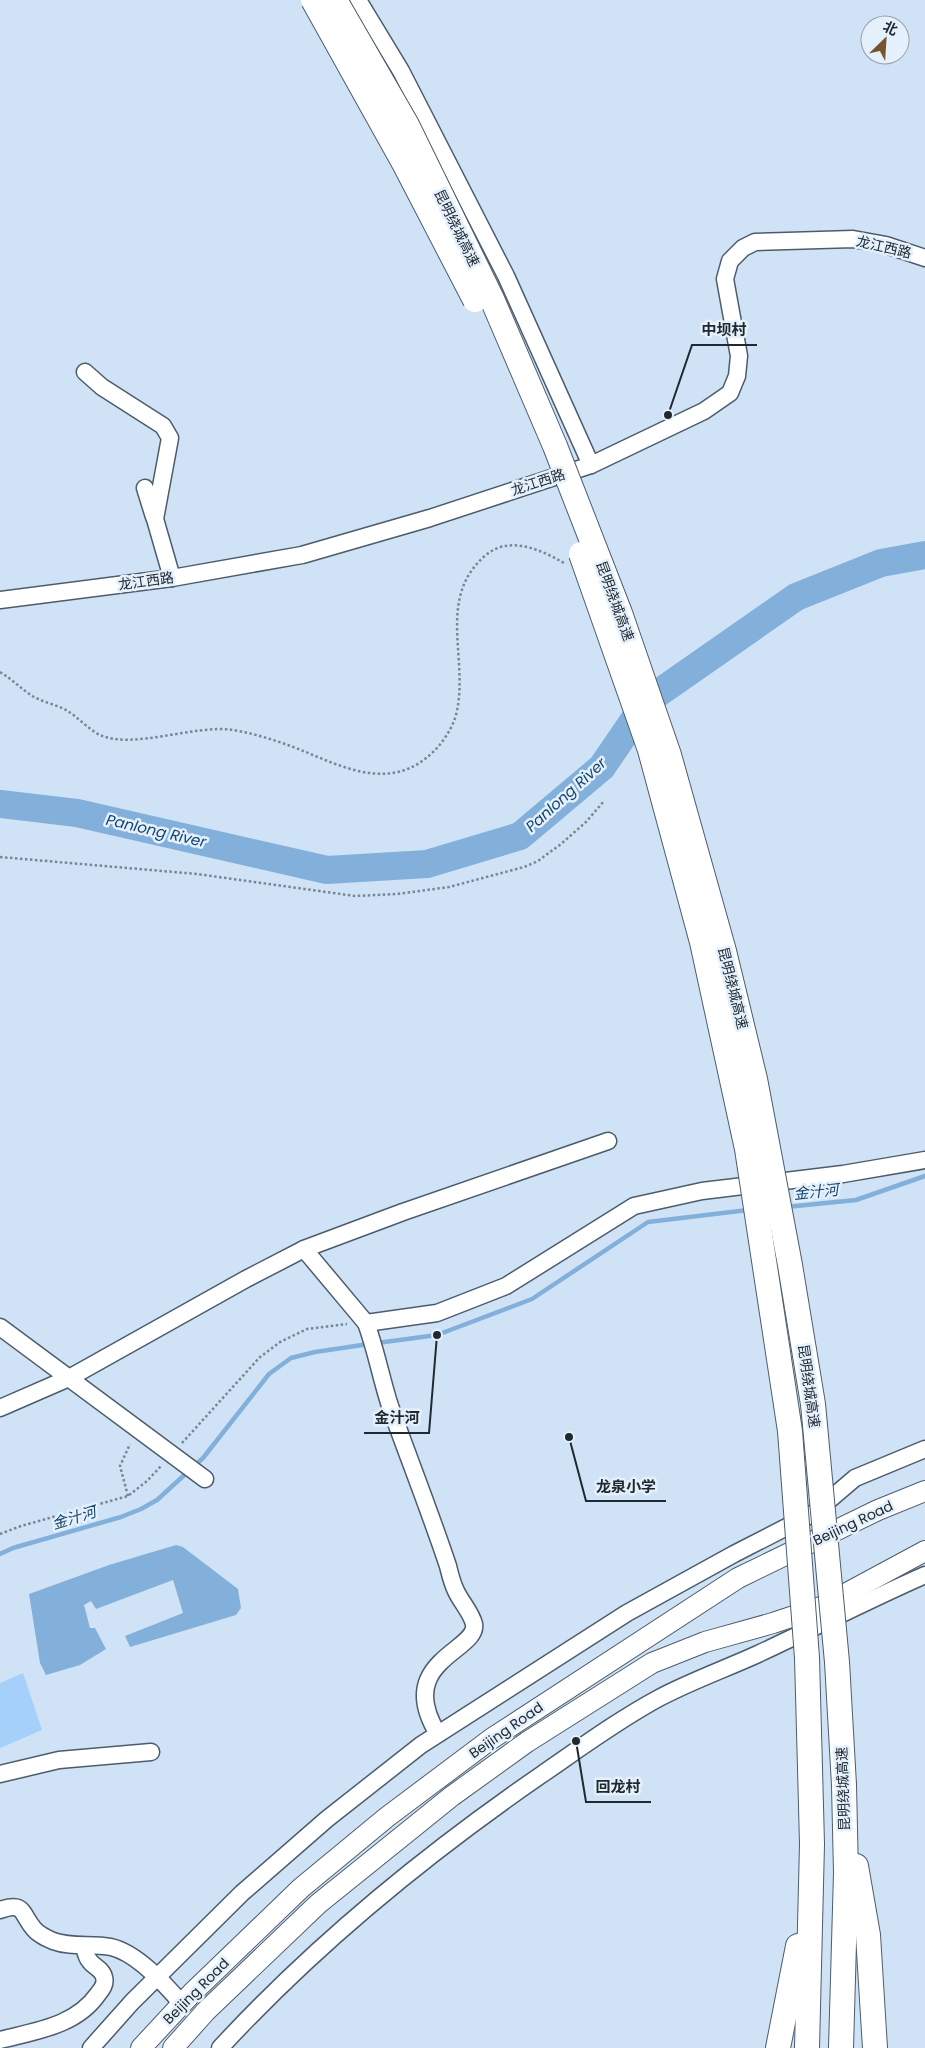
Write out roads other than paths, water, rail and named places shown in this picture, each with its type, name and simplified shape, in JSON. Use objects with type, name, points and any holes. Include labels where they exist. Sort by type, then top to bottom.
[{"type":"highway","name":"昆明绕城高速","points":[[313,0],[405,165],[511,370],[578,544],[650,750],[702,942],[747,1149],[790,1431],[807,1658],[812,1844],[807,2048]]},
{"type":"highway","name":"昆明绕城高速","points":[[335,0],[407,125],[492,299],[555,446],[620,613],[669,755],[724,950],[755,1079],[790,1265],[812,1404],[837,1662],[845,1792],[846,1873],[840,2048]]},
{"type":"highway","points":[[845,1792],[868,1935],[875,2048]]},
{"type":"highway","points":[[778,2048],[811,1883]]},
{"type":"main road","name":"Beijing Road","points":[[141,2048],[182,2004],[302,1888],[387,1817],[491,1739],[738,1578],[878,1510],[925,1491]]},
{"type":"main road","name":"Beijing Road","points":[[173,2048],[206,2011],[318,1904],[452,1796],[527,1742],[652,1663],[705,1642],[821,1607],[925,1550]]},
{"type":"street","points":[[358,0],[401,71],[506,276],[591,465]]},
{"type":"street","name":"龙江西路","points":[[0,600],[172,578],[302,555],[430,518],[591,465],[704,411],[730,393],[737,376],[739,356],[725,279],[730,261],[743,248],[755,242],[853,239],[886,245],[925,258]]},
{"type":"street","points":[[85,372],[102,386],[163,426],[170,438],[155,519]]},
{"type":"street","points":[[145,488],[172,578]]},
{"type":"street","points":[[0,1408],[69,1378],[246,1278],[304,1249],[403,1212],[608,1141]]},
{"type":"street","points":[[366,1322],[437,1313],[506,1286],[634,1206],[702,1191],[843,1174],[925,1160]]},
{"type":"street","points":[[304,1249],[366,1322],[376,1351],[378,1367],[388,1400],[456,1591],[474,1627],[473,1634],[445,1658],[432,1673],[425,1687],[424,1700],[430,1720],[438,1734]]},
{"type":"street","points":[[0,1327],[205,1479]]},
{"type":"street","points":[[91,2048],[158,1977],[242,1893],[320,1826],[421,1745],[627,1613],[814,1512],[855,1478],[925,1449]]},
{"type":"street","points":[[220,2048],[245,2021],[333,1938],[409,1872],[476,1820],[610,1728],[660,1697],[758,1654],[925,1576]]},
{"type":"street","points":[[0,1774],[59,1760],[151,1752]]},
{"type":"street","points":[[0,1910],[11,1906],[19,1908],[26,1913],[32,1927],[38,1934],[54,1942],[111,1947],[136,1959],[158,1977],[182,2004]]},
{"type":"street","points":[[0,2040],[53,2026],[78,2015],[90,2006],[104,1987],[105,1978],[101,1971],[89,1960],[84,1946]]},
{"type":"waterway","name":"Panlong River","points":[[0,804],[77,813],[327,870],[427,864],[520,836],[602,767],[647,701],[796,597],[881,563],[925,555]]},
{"type":"waterway","name":"金汁河","points":[[786,1207],[856,1200],[925,1176]]},
{"type":"waterway","name":"金汁河","points":[[377,1343],[437,1335],[532,1299],[648,1222],[748,1210]]},
{"type":"waterway","name":"金汁河","points":[[0,1554],[13,1548],[121,1517],[157,1500],[203,1458],[269,1374],[291,1358],[315,1352],[369,1344]]},
{"type":"place","name":"中坝村","points":[[668,415]]},
{"type":"place","name":"金汁河","points":[[437,1335]]},
{"type":"place","name":"龙泉小学","points":[[569,1437]]},
{"type":"place","name":"回龙村","points":[[576,1741]]}]
